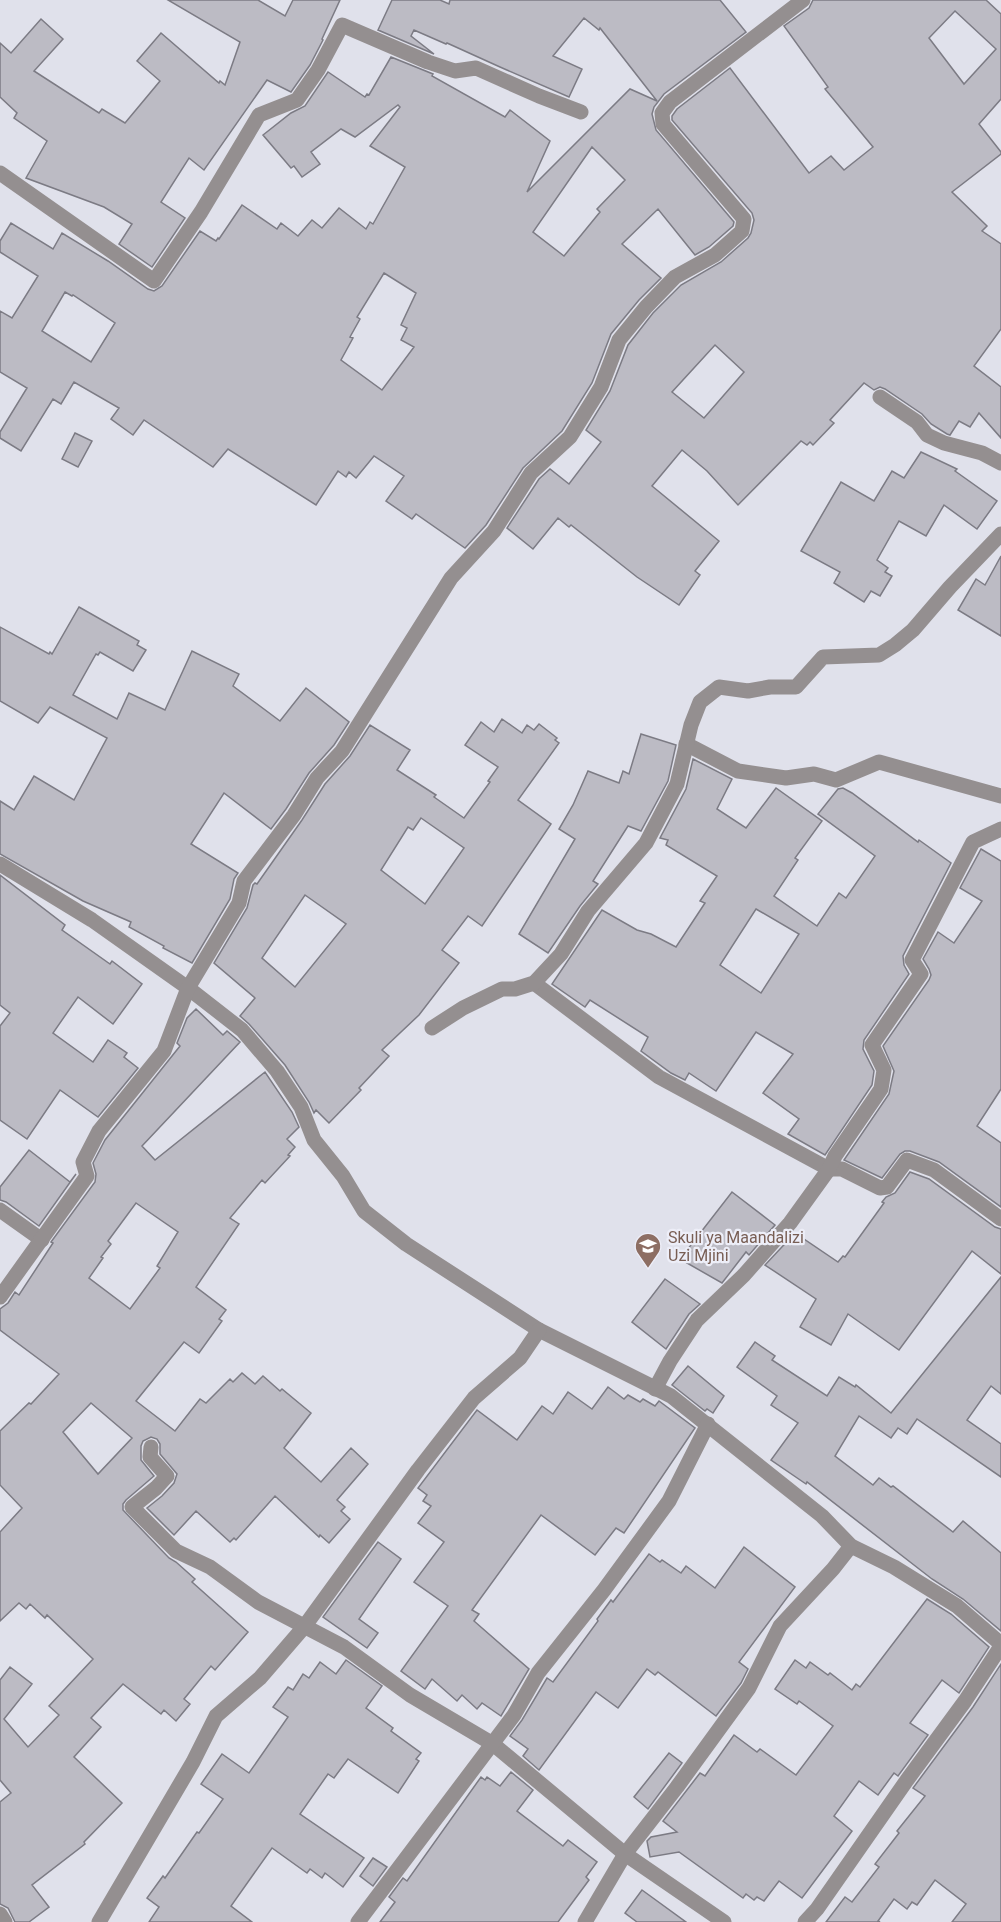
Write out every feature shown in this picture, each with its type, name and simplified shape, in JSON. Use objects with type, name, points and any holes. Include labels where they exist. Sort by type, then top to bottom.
[{"type":"street","points":[[0,1297],[87,1176],[83,1162],[99,1131],[164,1051],[188,988],[239,903],[244,880],[294,815],[317,778],[342,751],[451,578],[494,531],[531,473],[570,437],[601,387],[619,340],[646,307],[675,277],[715,255],[742,231],[744,219],[663,124],[662,113],[670,102],[803,0]]},
{"type":"street","points":[[0,173],[154,281],[201,212],[259,115],[297,100],[318,70],[342,25],[428,62],[455,71],[476,68],[581,112]]},
{"type":"street","points":[[880,397],[917,422],[927,435],[944,443],[982,453],[1001,463]]},
{"type":"street","points":[[432,1028],[463,1008],[502,989],[515,989],[534,984],[561,954],[588,910],[646,843],[677,784],[691,725],[700,702],[719,687],[747,691],[770,687],[796,687],[823,657],[879,655],[914,630],[950,586],[1001,534]]},
{"type":"street","points":[[686,744],[738,771],[786,778],[814,774],[836,780],[879,762],[1001,796]]},
{"type":"street","points":[[655,1389],[670,1360],[697,1320],[744,1275],[790,1223],[829,1169],[835,1156],[881,1089],[884,1070],[872,1045],[921,974],[912,960],[973,842],[1001,829]]},
{"type":"street","points":[[0,864],[92,920],[188,988],[242,1030],[277,1071],[301,1107],[314,1140],[343,1176],[364,1211],[406,1244],[539,1330],[671,1396],[822,1516],[851,1546],[894,1567],[957,1606],[1001,1645],[965,1701],[817,1909],[805,1922]]},
{"type":"street","points":[[534,984],[659,1077],[829,1169],[842,1169],[880,1188],[887,1187],[907,1160],[934,1170],[1001,1219]]},
{"type":"street","points":[[0,1210],[42,1240]]},
{"type":"street","points":[[99,1922],[193,1762],[216,1716],[260,1678],[304,1627],[418,1470],[474,1398],[520,1358],[539,1330]]},
{"type":"street","points":[[358,1922],[514,1715],[538,1673],[604,1590],[669,1501],[708,1424]]},
{"type":"street","points":[[151,1447],[150,1457],[167,1476],[132,1507],[176,1551],[210,1567],[258,1602],[344,1647],[410,1695],[493,1744],[625,1854],[724,1922]]},
{"type":"street","points":[[585,1922],[625,1854],[749,1688],[780,1626],[833,1569],[851,1546]]},
{"type":"street","points":[[0,1914],[5,1922]]},
{"type":"building","points":[[168,0],[258,0],[285,16],[293,0],[340,0],[310,65],[291,92],[267,80],[204,170],[189,158],[161,202],[185,218],[152,267],[119,244],[132,224],[104,207],[26,178],[47,141],[14,118],[17,113],[0,97],[0,43],[11,53],[41,19],[63,39],[34,71],[99,113],[102,109],[125,123],[160,81],[137,61],[161,33],[219,83],[220,81],[225,85],[240,42]]},
{"type":"building","points":[[392,0],[440,0],[449,4],[450,0],[720,0],[746,32],[664,94],[654,107],[652,114],[656,130],[734,222],[733,226],[709,247],[695,255],[658,209],[622,244],[661,278],[611,334],[592,383],[562,431],[523,468],[486,525],[465,548],[416,514],[412,519],[386,501],[404,476],[374,456],[356,478],[349,472],[346,477],[338,471],[316,505],[228,449],[213,467],[144,420],[133,435],[111,419],[119,408],[74,382],[61,404],[53,399],[21,451],[0,438],[0,432],[27,388],[0,372],[0,311],[12,318],[38,276],[0,252],[0,241],[11,223],[53,249],[62,233],[154,291],[162,286],[200,231],[216,241],[242,205],[277,229],[281,223],[298,236],[312,220],[322,228],[339,208],[366,229],[370,222],[373,224],[405,167],[370,146],[400,107],[398,105],[355,137],[341,129],[311,152],[320,164],[302,177],[294,166],[291,168],[263,135],[291,113],[305,106],[328,72],[365,97],[369,95],[391,57],[433,74],[432,76],[505,117],[510,110],[550,141],[527,192],[630,89],[657,101],[600,28],[599,30],[584,18],[553,56],[582,69],[569,97],[414,30],[411,36],[434,54],[378,30]],"holes":[[[592,147],[625,180],[597,209],[600,212],[564,256],[533,232]],[[384,273],[416,293],[401,325],[407,328],[401,340],[414,347],[382,390],[341,360],[353,338],[350,337],[360,319],[357,317]],[[65,292],[115,323],[91,362],[42,331]]]},
{"type":"building","points":[[813,0],[986,0],[1001,14],[1001,99],[979,124],[1001,154],[952,192],[987,226],[982,231],[1001,244],[1001,329],[974,366],[1001,387],[1001,438],[979,413],[970,427],[959,421],[950,435],[947,434],[885,389],[880,387],[874,390],[864,383],[830,420],[834,423],[813,445],[810,442],[807,445],[801,441],[738,505],[707,471],[682,450],[652,486],[719,541],[695,571],[700,575],[679,605],[637,577],[571,525],[569,527],[558,518],[533,549],[507,528],[539,479],[550,469],[569,484],[601,442],[586,430],[610,391],[628,345],[653,313],[681,285],[721,262],[751,233],[754,220],[752,213],[672,120],[677,109],[730,68],[809,173],[831,156],[844,170],[873,147],[825,89],[828,87],[784,26],[809,8]],"holes":[[[955,11],[996,49],[964,84],[929,38]],[[715,345],[744,372],[704,418],[672,392]]]},
{"type":"building","points":[[75,433],[92,441],[78,467],[62,459]]},
{"type":"building","points":[[921,452],[957,469],[955,471],[997,501],[977,529],[944,505],[926,536],[899,521],[877,560],[888,568],[885,572],[892,576],[880,596],[871,591],[864,602],[834,583],[840,572],[801,551],[841,482],[874,501],[892,471],[904,478]]},
{"type":"building","points":[[1001,556],[1001,636],[958,610],[976,579],[985,585]]},
{"type":"building","points":[[79,607],[139,641],[137,645],[146,650],[133,671],[100,652],[96,654],[73,695],[117,719],[129,693],[165,710],[192,651],[239,674],[233,686],[280,721],[306,688],[349,722],[334,745],[309,773],[271,829],[224,793],[191,844],[238,873],[234,879],[230,899],[192,963],[129,927],[131,922],[83,901],[0,854],[0,801],[14,810],[34,776],[74,800],[107,738],[50,707],[38,723],[0,701],[0,627],[52,654]]},
{"type":"building","points":[[502,719],[522,733],[527,725],[534,730],[539,724],[557,738],[555,740],[559,743],[518,800],[551,824],[482,926],[468,916],[442,950],[459,963],[419,1015],[382,1050],[389,1056],[359,1088],[361,1090],[329,1123],[316,1110],[314,1113],[285,1065],[240,1016],[255,998],[214,963],[247,908],[253,885],[257,884],[325,784],[350,756],[370,725],[410,750],[397,770],[436,795],[434,797],[464,818],[498,767],[465,745],[481,722],[494,732]],"holes":[[[421,818],[464,848],[425,904],[381,870],[408,827],[413,830]],[[305,895],[346,924],[295,987],[262,958]]]},
{"type":"building","points":[[641,734],[676,745],[668,781],[641,831],[628,826],[593,881],[598,884],[548,953],[519,934],[575,839],[559,829],[588,771],[619,783],[623,771],[629,774]]},
{"type":"building","points":[[693,759],[732,779],[717,809],[746,828],[776,788],[822,821],[795,858],[798,860],[774,896],[817,926],[839,893],[846,898],[875,856],[818,814],[838,789],[843,788],[852,793],[918,842],[919,840],[951,863],[903,956],[904,965],[909,974],[864,1040],[863,1049],[874,1071],[872,1085],[825,1155],[788,1134],[799,1119],[763,1093],[793,1054],[756,1032],[716,1091],[689,1073],[685,1080],[671,1073],[641,1051],[648,1037],[590,1000],[585,1007],[552,984],[602,910],[637,930],[651,934],[676,947],[705,903],[700,901],[717,876],[666,845],[668,840],[660,838],[686,789]],"holes":[[[756,909],[799,934],[761,993],[720,965]]]},
{"type":"building","points":[[981,849],[1001,861],[1001,1089],[977,1126],[1001,1143],[1001,1207],[939,1162],[910,1151],[900,1154],[882,1178],[844,1160],[889,1094],[894,1071],[883,1046],[929,980],[931,975],[923,959],[938,932],[954,943],[982,901],[960,888]]},
{"type":"building","points":[[0,875],[65,925],[62,930],[110,964],[112,961],[142,984],[113,1024],[78,997],[53,1033],[93,1062],[108,1040],[127,1053],[124,1057],[138,1068],[98,1117],[60,1090],[27,1139],[0,1120],[0,1026],[10,1013],[0,1005]]},
{"type":"building","points":[[196,1009],[223,1035],[227,1031],[240,1042],[142,1146],[155,1160],[265,1072],[292,1112],[299,1127],[287,1139],[295,1147],[288,1155],[290,1156],[265,1183],[262,1180],[230,1218],[239,1224],[196,1287],[226,1310],[219,1319],[222,1321],[199,1353],[184,1342],[136,1401],[175,1431],[200,1399],[206,1403],[230,1379],[233,1382],[242,1373],[255,1384],[263,1376],[311,1413],[284,1448],[321,1482],[351,1448],[368,1464],[337,1500],[345,1507],[341,1511],[350,1519],[329,1543],[320,1535],[319,1537],[275,1496],[236,1540],[234,1538],[230,1542],[196,1511],[174,1535],[147,1508],[174,1483],[177,1474],[160,1454],[160,1444],[157,1439],[151,1437],[143,1441],[141,1460],[154,1476],[126,1500],[123,1510],[169,1558],[195,1579],[192,1582],[248,1632],[215,1670],[211,1666],[184,1699],[190,1704],[176,1721],[164,1710],[161,1714],[123,1684],[91,1718],[101,1727],[74,1757],[122,1803],[84,1842],[85,1844],[32,1885],[49,1907],[29,1922],[15,1922],[8,1908],[0,1904],[0,1802],[11,1793],[0,1780],[0,1680],[10,1667],[32,1684],[4,1719],[28,1747],[59,1715],[49,1706],[93,1659],[47,1615],[45,1618],[30,1604],[26,1609],[19,1603],[0,1621],[0,1532],[22,1508],[0,1485],[0,1431],[29,1403],[31,1404],[59,1374],[0,1330],[0,1309],[8,1303],[15,1292],[19,1295],[53,1243],[51,1242],[95,1182],[96,1174],[93,1163],[105,1140],[180,1046],[177,1043],[187,1018]],"holes":[[[136,1203],[178,1232],[157,1266],[160,1268],[130,1309],[89,1278],[111,1244],[108,1241]],[[91,1403],[132,1438],[98,1474],[63,1432]]]},
{"type":"building","points":[[29,1150],[70,1182],[76,1174],[39,1226],[0,1200],[0,1187]]},
{"type":"building","points":[[910,1172],[929,1179],[1001,1229],[1001,1274],[972,1251],[899,1350],[848,1314],[831,1345],[800,1327],[816,1299],[765,1265],[795,1233],[838,1262],[843,1256],[845,1257],[886,1197],[895,1193]]},
{"type":"building","points":[[732,1192],[775,1225],[749,1255],[746,1252],[722,1283],[680,1259]]},
{"type":"building","points":[[1001,1277],[1001,1394],[991,1386],[967,1420],[1001,1444],[1001,1477],[917,1419],[907,1434],[898,1428],[891,1438],[859,1416],[835,1456],[873,1485],[879,1478],[891,1487],[893,1486],[953,1532],[963,1521],[1001,1553],[1001,1631],[963,1599],[932,1579],[807,1482],[806,1484],[771,1460],[798,1423],[771,1405],[777,1396],[737,1367],[755,1342],[775,1356],[772,1360],[827,1396],[839,1377],[855,1387],[856,1385],[891,1413]]},
{"type":"building","points":[[665,1279],[700,1304],[689,1314],[666,1349],[632,1322]]},
{"type":"building","points":[[688,1366],[724,1396],[713,1413],[707,1409],[705,1411],[672,1385]]},
{"type":"building","points":[[608,1387],[624,1399],[628,1395],[640,1402],[643,1399],[655,1406],[659,1401],[695,1428],[624,1533],[616,1528],[595,1555],[541,1515],[472,1610],[479,1614],[474,1621],[529,1669],[501,1716],[482,1703],[477,1709],[462,1695],[457,1701],[432,1679],[425,1689],[401,1671],[448,1606],[414,1582],[444,1542],[418,1523],[431,1506],[423,1501],[427,1495],[418,1488],[477,1410],[517,1440],[542,1406],[553,1414],[568,1392],[592,1409]]},
{"type":"building","points":[[378,1542],[401,1559],[359,1619],[378,1633],[367,1648],[323,1617]]},
{"type":"building","points":[[744,1547],[795,1587],[739,1662],[748,1669],[741,1683],[716,1716],[658,1672],[655,1675],[647,1669],[618,1708],[596,1692],[539,1770],[523,1756],[528,1749],[510,1736],[547,1678],[553,1682],[611,1600],[613,1602],[649,1554],[681,1573],[686,1566],[715,1588]]},
{"type":"building","points":[[927,1599],[951,1614],[989,1647],[959,1693],[942,1680],[910,1723],[928,1735],[898,1776],[894,1773],[878,1795],[859,1781],[834,1816],[852,1831],[802,1898],[779,1881],[764,1901],[757,1897],[754,1900],[746,1894],[743,1898],[679,1852],[650,1857],[647,1841],[651,1837],[677,1832],[663,1821],[700,1773],[705,1776],[734,1735],[757,1752],[760,1749],[796,1775],[833,1726],[799,1701],[797,1704],[775,1689],[795,1660],[806,1668],[810,1662],[828,1675],[830,1673],[852,1690],[856,1684],[860,1687]]},
{"type":"building","points":[[346,1660],[382,1686],[366,1708],[393,1728],[391,1731],[421,1753],[416,1759],[419,1761],[398,1793],[348,1759],[334,1778],[328,1774],[300,1814],[364,1858],[343,1887],[325,1873],[322,1878],[310,1869],[307,1873],[272,1848],[231,1906],[252,1922],[149,1922],[159,1907],[147,1898],[163,1876],[165,1878],[223,1799],[201,1784],[222,1754],[249,1773],[288,1717],[273,1707],[288,1687],[293,1690],[303,1674],[309,1678],[320,1662],[336,1674]]},
{"type":"building","points":[[1001,1664],[1001,1922],[952,1922],[966,1904],[935,1880],[917,1905],[912,1902],[907,1909],[894,1899],[878,1921],[880,1922],[826,1922],[845,1897],[852,1902],[879,1867],[875,1864],[899,1833],[897,1831],[925,1796],[913,1788],[973,1707]]},
{"type":"building","points":[[669,1753],[682,1763],[648,1809],[634,1797]]},
{"type":"building","points":[[511,1772],[533,1790],[517,1811],[563,1846],[568,1840],[597,1862],[586,1877],[589,1880],[558,1922],[380,1922],[395,1902],[389,1897],[403,1878],[407,1881],[481,1777],[485,1780],[487,1777],[500,1786]]},
{"type":"building","points":[[373,1858],[387,1867],[373,1886],[360,1876]]},
{"type":"building","points":[[642,1890],[686,1922],[637,1922],[625,1913]]},
{"type":"place","name":"Skuli ya Maandalizi Uzi Mjini","points":[[648,1269]]}]
